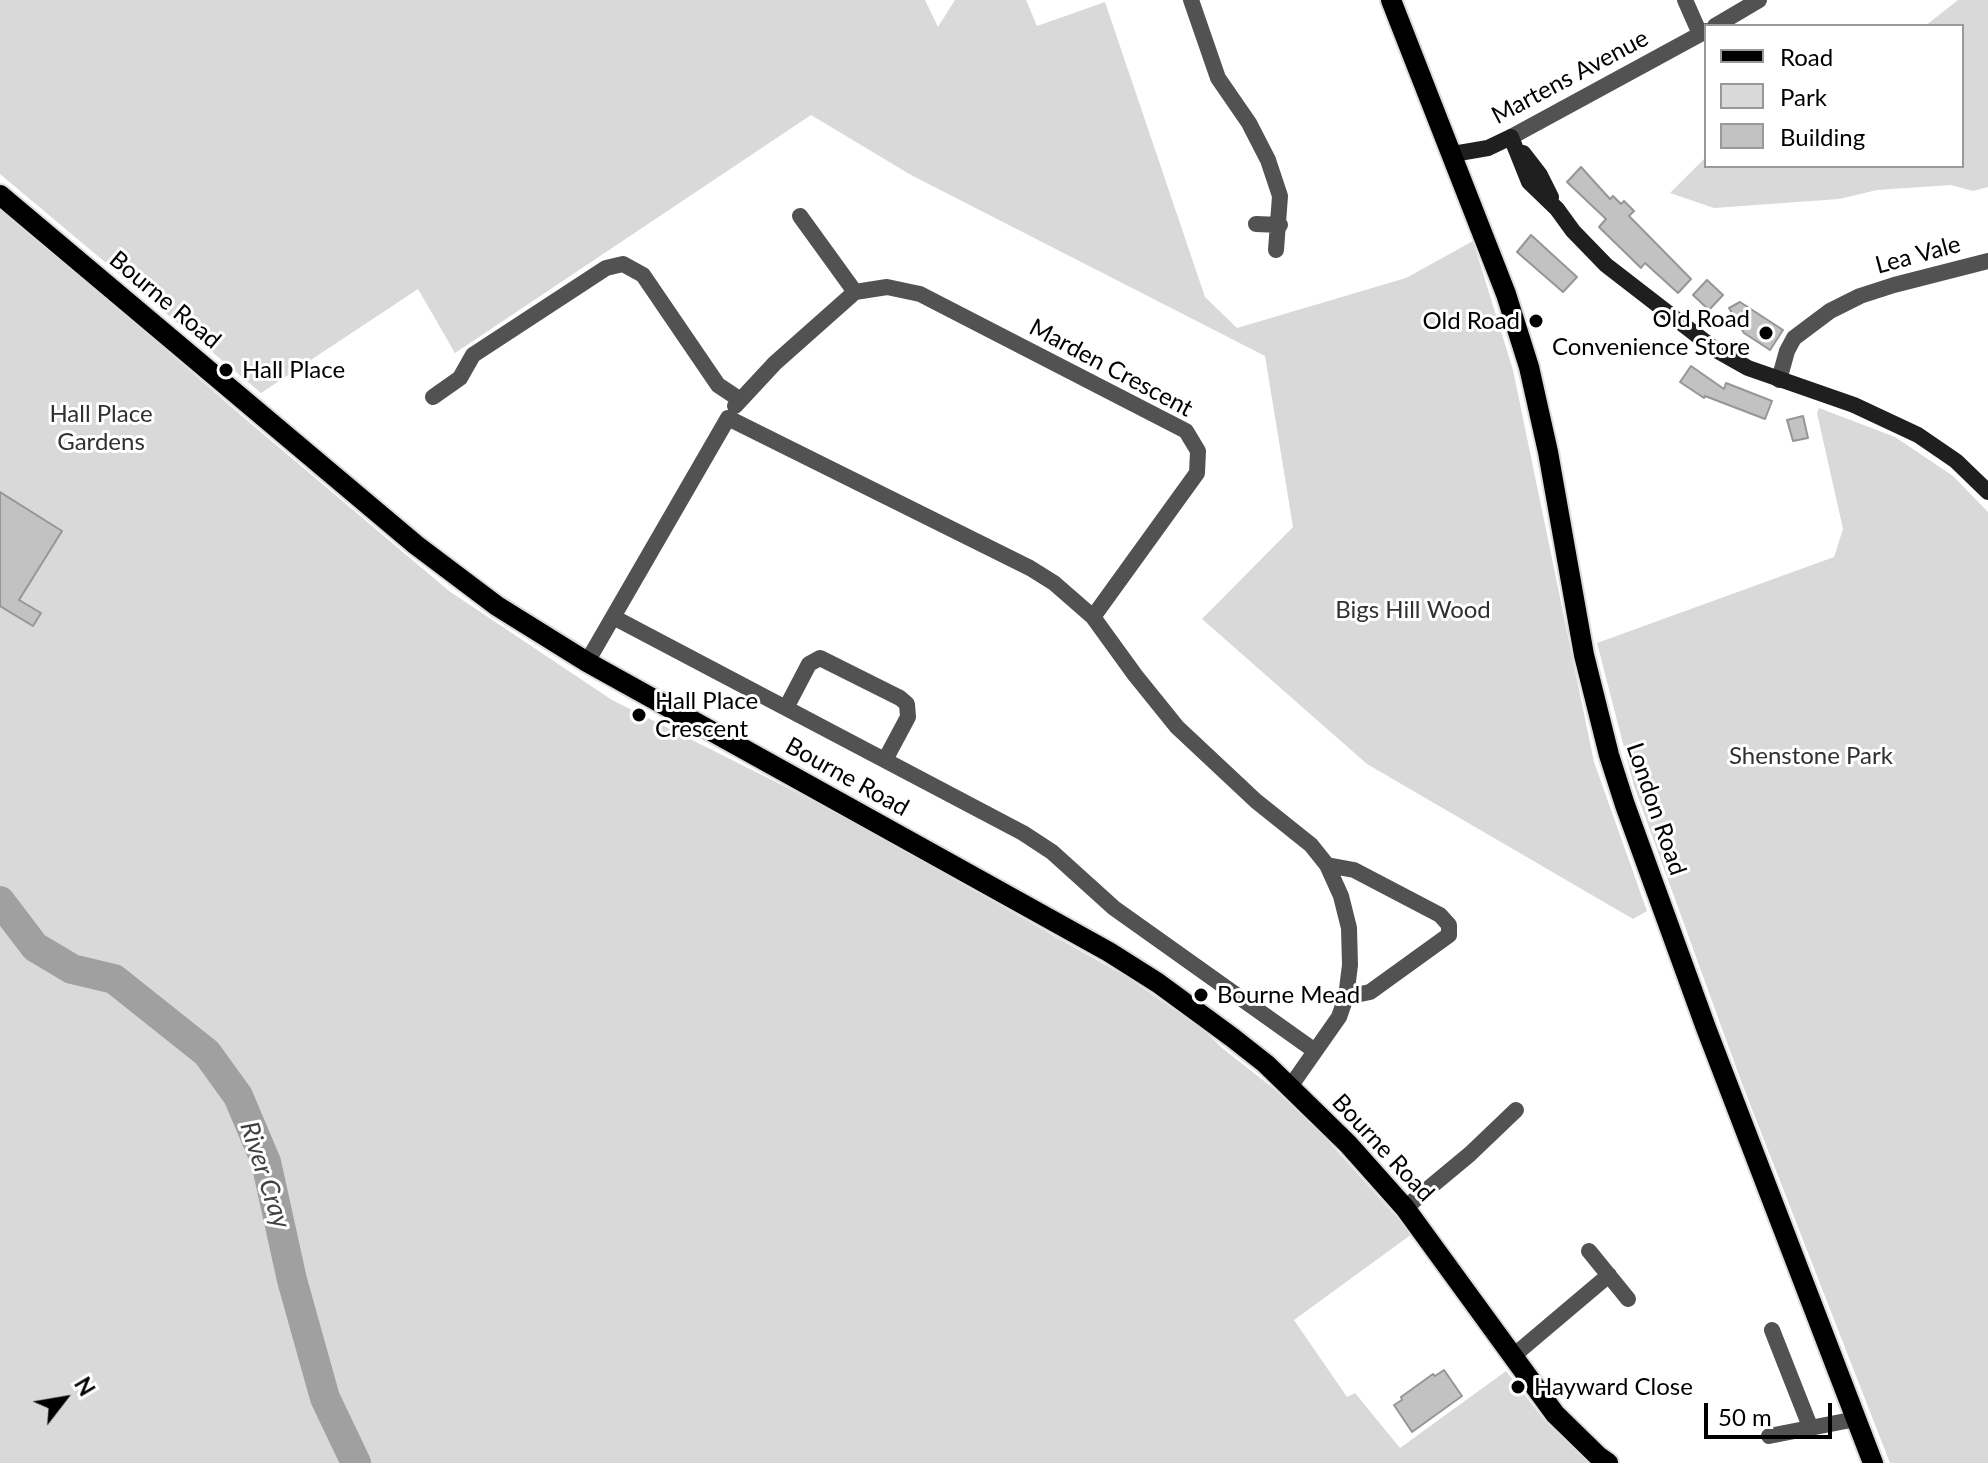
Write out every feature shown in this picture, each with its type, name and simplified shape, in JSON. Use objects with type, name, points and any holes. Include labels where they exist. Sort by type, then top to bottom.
[{"type":"main road","name":"London Road","points":[[1391,0],[1506,294],[1529,367],[1548,452],[1584,655],[1625,805],[1706,1028],[1873,1463]]},
{"type":"main road","name":"Bourne Road","points":[[0,195],[426,553],[497,606],[587,662],[1109,952],[1158,983],[1233,1038],[1290,1087],[1348,1144],[1405,1208],[1555,1414],[1608,1463]]},
{"type":"street","points":[[1191,0],[1218,78],[1249,123],[1268,160],[1280,196],[1276,250]]},
{"type":"street","points":[[1685,0],[1704,26]]},
{"type":"street","name":"Martens Avenue","points":[[1717,24],[1759,0]]},
{"type":"street","name":"Martens Avenue","points":[[1453,154],[1488,148],[1511,137],[1704,32]]},
{"type":"street","points":[[1511,137],[1540,175],[1557,209],[1573,231],[1606,265],[1661,310],[1716,350],[1748,368],[1854,405],[1918,435],[1956,461],[1988,492]]},
{"type":"street","points":[[587,662],[739,399],[855,292],[800,216]]},
{"type":"street","points":[[1256,224],[1280,225]]},
{"type":"street","name":"Lea Vale","points":[[1779,380],[1794,338],[1830,311],[1860,296],[1894,285],[1988,261]]},
{"type":"street","points":[[433,397],[460,378],[473,355],[606,268],[623,264],[643,275],[718,385],[739,399]]},
{"type":"street","name":"Marden Crescent","points":[[855,292],[887,287],[920,294],[1186,431],[1198,451],[1197,473],[1093,617]]},
{"type":"street","points":[[728,418],[1030,568],[1054,583],[1093,617],[1177,727],[1256,801],[1311,845],[1327,865],[1341,896],[1349,928],[1350,965],[1346,997],[1339,1017],[1290,1087]]},
{"type":"street","points":[[615,618],[1023,833],[1052,852],[1114,908],[1315,1051]]},
{"type":"street","points":[[786,708],[809,664],[820,658],[900,698],[907,704],[909,712],[885,760]]},
{"type":"street","points":[[1327,865],[1354,870],[1440,915],[1449,925],[1449,935],[1370,992],[1346,997]]},
{"type":"street","points":[[1405,1208],[1470,1154],[1516,1110]]},
{"type":"street","points":[[1589,1251],[1628,1299]]},
{"type":"street","points":[[1512,1357],[1609,1275]]},
{"type":"street","points":[[1772,1330],[1811,1429]]},
{"type":"street","points":[[1769,1436],[1856,1419]]},
{"type":"green space","name":"Bigs Hill Wood","points":[[0,0],[925,0],[938,27],[955,0],[1026,0],[1037,26],[1105,2],[1205,297],[1237,328],[1406,278],[1473,241],[1513,370],[1594,762],[1647,911],[1633,919],[1367,764],[1202,619],[1293,527],[1265,356],[911,175],[811,115],[455,353],[418,289],[261,393],[0,174]]},
{"type":"green space","points":[[1958,0],[1988,0],[1988,187],[1973,191],[1951,185],[1877,190],[1839,199],[1714,208],[1670,193],[1704,159],[1704,168],[1964,168],[1964,24],[1928,24]]},
{"type":"green space","name":"Hall Place Gardens","points":[[0,206],[449,591],[612,700],[822,805],[1127,977],[1205,1031],[1273,1088],[1320,1132],[1412,1234],[1294,1320],[1347,1397],[1355,1393],[1400,1448],[1506,1371],[1546,1422],[1589,1463],[0,1463]]},
{"type":"green space","name":"Shenstone Park","points":[[1819,408],[1895,437],[1953,476],[1988,512],[1988,1463],[1890,1463],[1741,1081],[1634,786],[1597,643],[1834,557],[1843,529],[1817,413]]},
{"type":"building","points":[[1581,167],[1610,199],[1613,196],[1621,204],[1624,201],[1634,211],[1629,216],[1691,279],[1678,293],[1645,263],[1641,268],[1599,227],[1606,219],[1567,182]]},
{"type":"building","points":[[1531,235],[1577,277],[1563,292],[1517,252]]},
{"type":"building","points":[[1707,280],[1723,295],[1709,310],[1693,295]]},
{"type":"building","points":[[1740,302],[1783,330],[1770,350],[1744,333],[1729,308]]},
{"type":"building","points":[[1691,366],[1724,389],[1726,383],[1772,401],[1765,419],[1704,398],[1680,382]]},
{"type":"building","points":[[1803,416],[1808,438],[1793,441],[1787,420]]},
{"type":"building","points":[[0,492],[62,531],[19,600],[41,613],[33,626],[0,606]]},
{"type":"building","points":[[1444,1370],[1462,1396],[1412,1432],[1394,1405],[1433,1374],[1435,1376]]},
{"type":"waterway","name":"River Cray","points":[[0,901],[35,947],[72,969],[114,979],[207,1053],[238,1096],[266,1162],[292,1280],[325,1398],[356,1463]]},
{"type":"place","name":"Old Road","points":[[1536,321]]},
{"type":"place","name":"Old Road Convenience Store","points":[[1766,333]]},
{"type":"place","name":"Hall Place","points":[[226,370]]},
{"type":"place","name":"Hall Place Crescent","points":[[639,715]]},
{"type":"place","name":"Bourne Mead","points":[[1201,995]]},
{"type":"place","name":"Hayward Close","points":[[1518,1387]]}]
